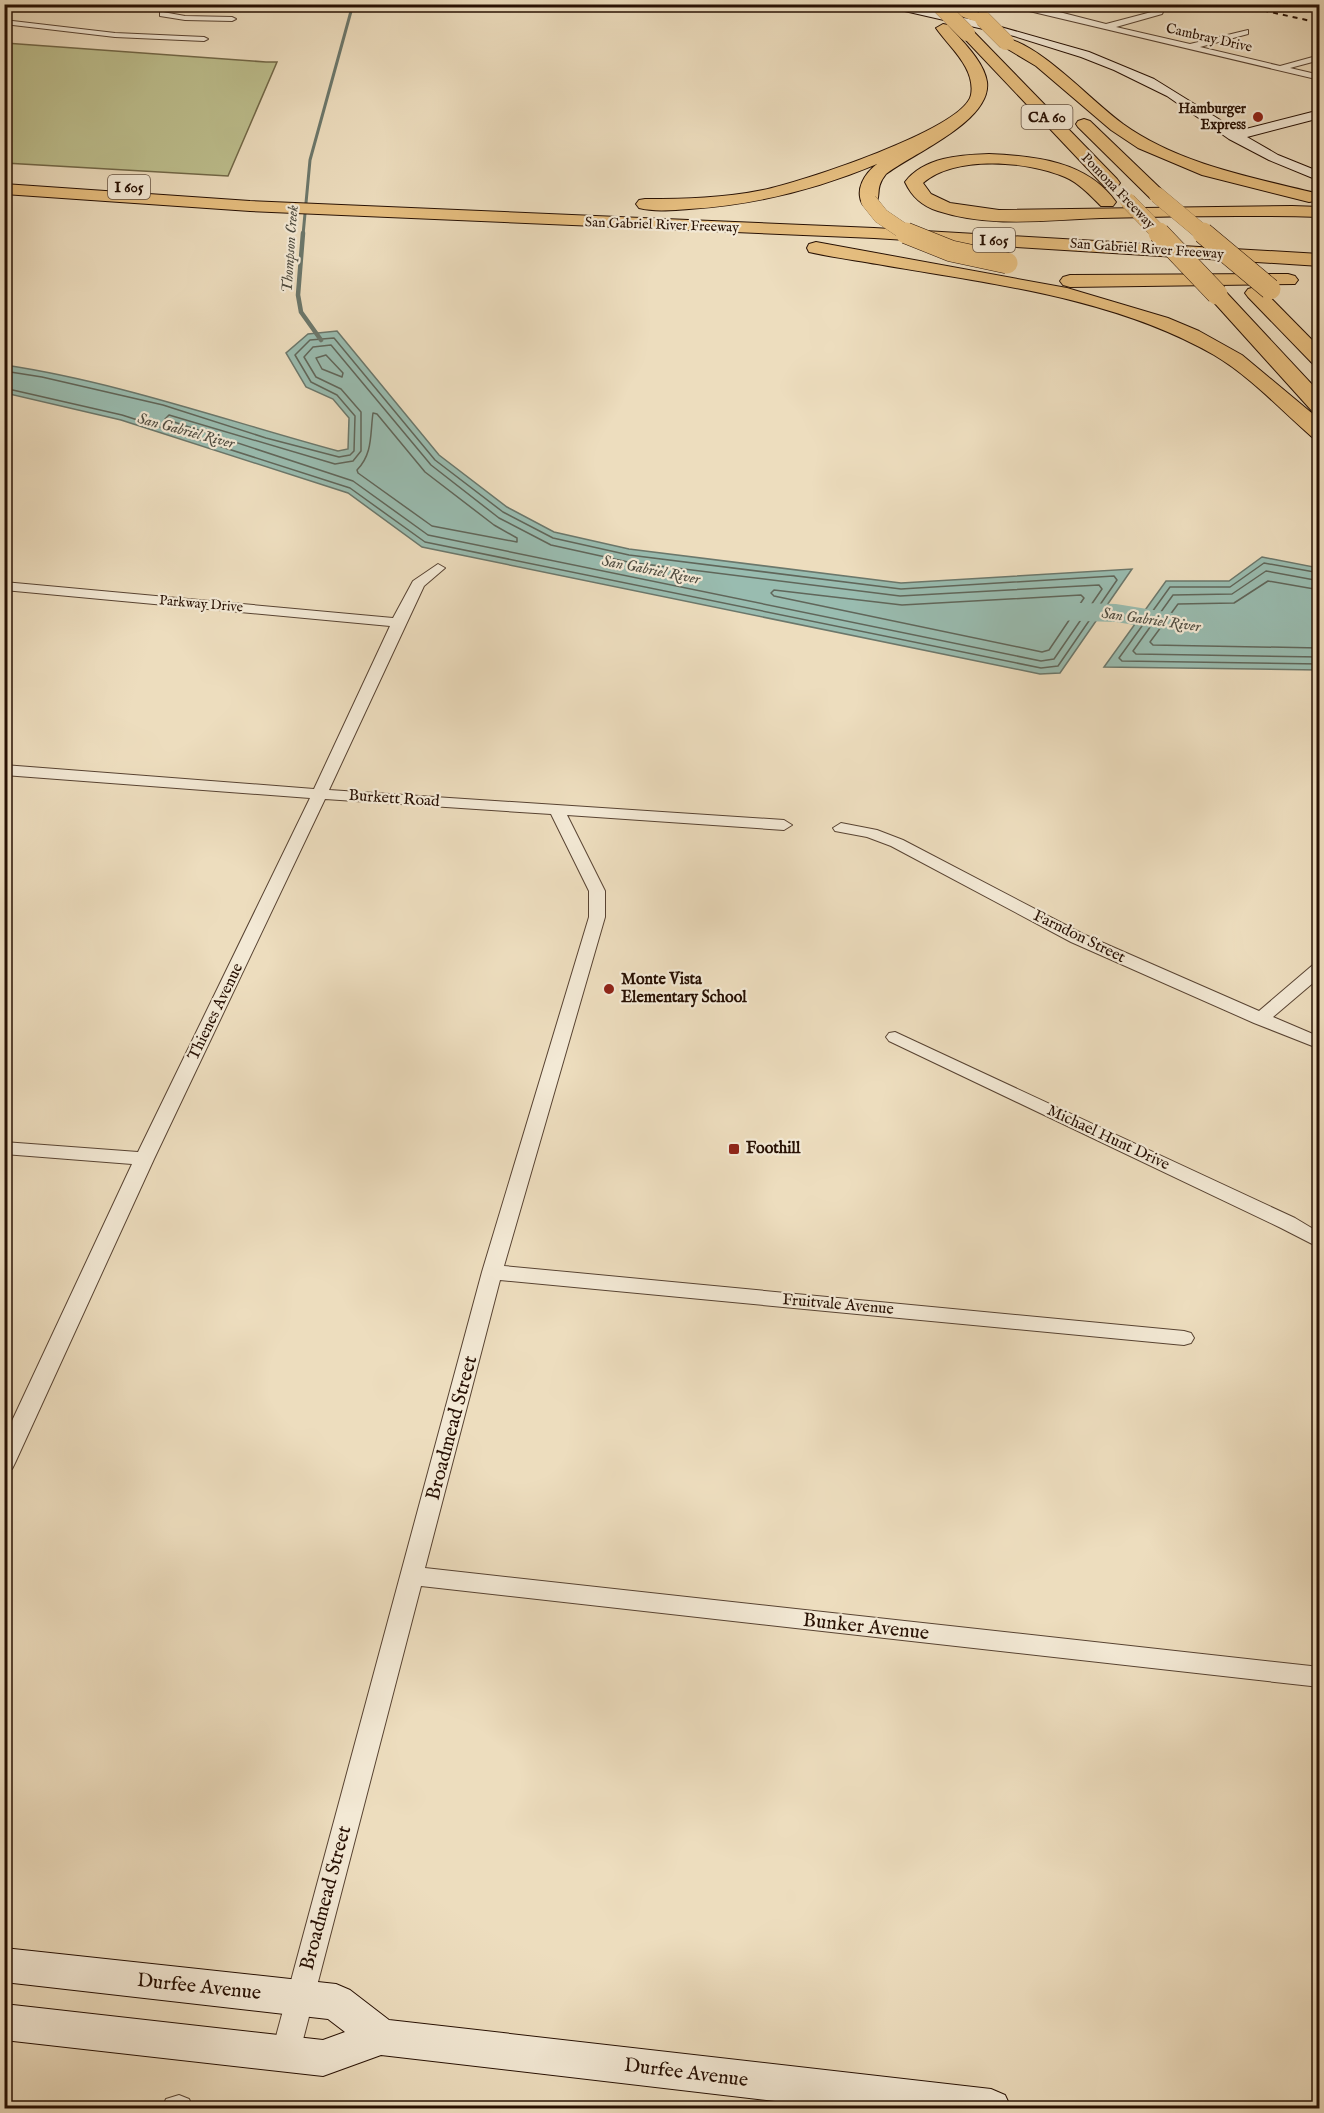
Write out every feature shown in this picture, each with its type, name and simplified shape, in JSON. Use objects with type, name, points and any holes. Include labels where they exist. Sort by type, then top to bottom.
[{"type":"highway","points":[[956,9],[944,28],[972,65],[980,82],[980,95],[975,107],[884,167],[869,185],[869,201],[888,223],[914,237],[953,251],[1027,265]]},
{"type":"highway","name":"Pomona Freeway","points":[[956,9],[967,33],[1217,294],[1320,406]]},
{"type":"highway","name":"Pomona Freeway","points":[[956,9],[1006,42],[1067,107],[1157,195],[1262,291],[1320,360]]},
{"type":"highway","points":[[1006,42],[1041,63],[1117,127],[1144,144],[1186,163],[1229,178],[1320,199]]},
{"type":"highway","points":[[633,204],[716,202],[782,191],[822,179],[943,129]]},
{"type":"highway","points":[[1194,270],[1107,202],[1074,174],[1059,168],[1020,161],[958,162],[927,170],[914,182],[916,190],[933,202],[970,212],[994,215],[1210,210],[1320,212]]},
{"type":"highway","name":"San Gabriel River Freeway","points":[[4,183],[252,200],[747,219],[1320,251]]},
{"type":"highway","points":[[400,207],[498,199]]},
{"type":"highway","points":[[373,206],[632,220],[668,225]]},
{"type":"highway","points":[[373,206],[1320,251]]},
{"type":"highway","points":[[400,207],[462,222],[769,242],[997,275],[1060,281],[1162,282],[1314,275]]},
{"type":"highway","name":"San Gabriel River Freeway","points":[[400,207],[668,225],[886,234],[1320,260]]},
{"type":"highway","points":[[747,219],[852,219],[1018,224],[1235,220],[1320,224]]},
{"type":"highway","points":[[886,260],[1065,293],[1150,317],[1223,352],[1252,372],[1320,432]]},
{"type":"highway","points":[[1055,268],[1108,272],[1314,275]]},
{"type":"highway","points":[[1262,291],[1312,323]]},
{"type":"main road","points":[[879,4],[980,24],[1085,54],[1150,82],[1272,158],[1320,177]]},
{"type":"main road","points":[[1234,136],[1320,114]]},
{"type":"main road","name":"Durfee Avenue","points":[[4,1965],[336,2002],[381,2037]]},
{"type":"main road","name":"Durfee Avenue","points":[[4,2022],[323,2058],[381,2037],[991,2109]]},
{"type":"street","points":[[158,4],[185,18],[232,19]]},
{"type":"street","name":"Cambray Drive","points":[[1023,4],[1028,8],[1104,27],[1320,78]]},
{"type":"street","points":[[1104,27],[1159,12]]},
{"type":"street","points":[[4,22],[115,35],[204,39]]},
{"type":"street","points":[[1191,47],[1245,32]]},
{"type":"street","points":[[1280,69],[1320,57]]},
{"type":"street","name":"Thienes Avenue","points":[[4,1463],[144,1159],[290,859],[398,623],[418,584],[438,568]]},
{"type":"street","name":"Parkway Drive","points":[[4,586],[398,623]]},
{"type":"street","name":"Burkett Road","points":[[4,770],[318,794],[784,825]]},
{"type":"street","name":"Broadmead Street","points":[[285,2055],[492,1272],[597,917],[597,891],[556,810]]},
{"type":"street","name":"Farndon Street","points":[[841,828],[871,833],[897,843],[1077,938],[1320,1044]]},
{"type":"street","points":[[1260,1019],[1320,968]]},
{"type":"street","name":"Michael Hunt Drive","points":[[895,1037],[1288,1223],[1320,1242]]},
{"type":"street","points":[[4,1148],[144,1159]]},
{"type":"street","name":"Fruitvale Avenue","points":[[492,1272],[1184,1338]]},
{"type":"street","name":"Bunker Avenue","points":[[413,1576],[1320,1677]]},
{"type":"green space","points":[[5,43],[277,62],[228,176],[5,163]]},
{"type":"water","points":[[337,331],[439,455],[507,507],[554,532],[629,549],[901,583],[1132,569],[1060,673],[1040,674],[422,547],[348,493],[121,420],[5,393],[5,365],[89,381],[338,451],[348,449],[349,418],[333,399],[306,387],[286,353],[308,334]]},
{"type":"water","points":[[1262,557],[1319,568],[1319,670],[1104,667],[1166,581],[1229,581]]},
{"type":"waterway","name":"Thompson Creek","points":[[303,235],[310,160],[353,4]]},
{"type":"waterway","name":"Thompson Creek","points":[[303,233],[298,295],[301,312],[321,340]]},
{"type":"waterway","name":"San Gabriel River","points":[[1050,611],[1116,613],[1191,625]]},
{"type":"railway","points":[[1234,4],[1320,23]]},
{"type":"place","name":"Hamburger Express","points":[[1258,117]]},
{"type":"place","name":"Monte Vista Elementary School","points":[[609,989]]},
{"type":"place","name":"Foothill","points":[[734,1149]]}]
